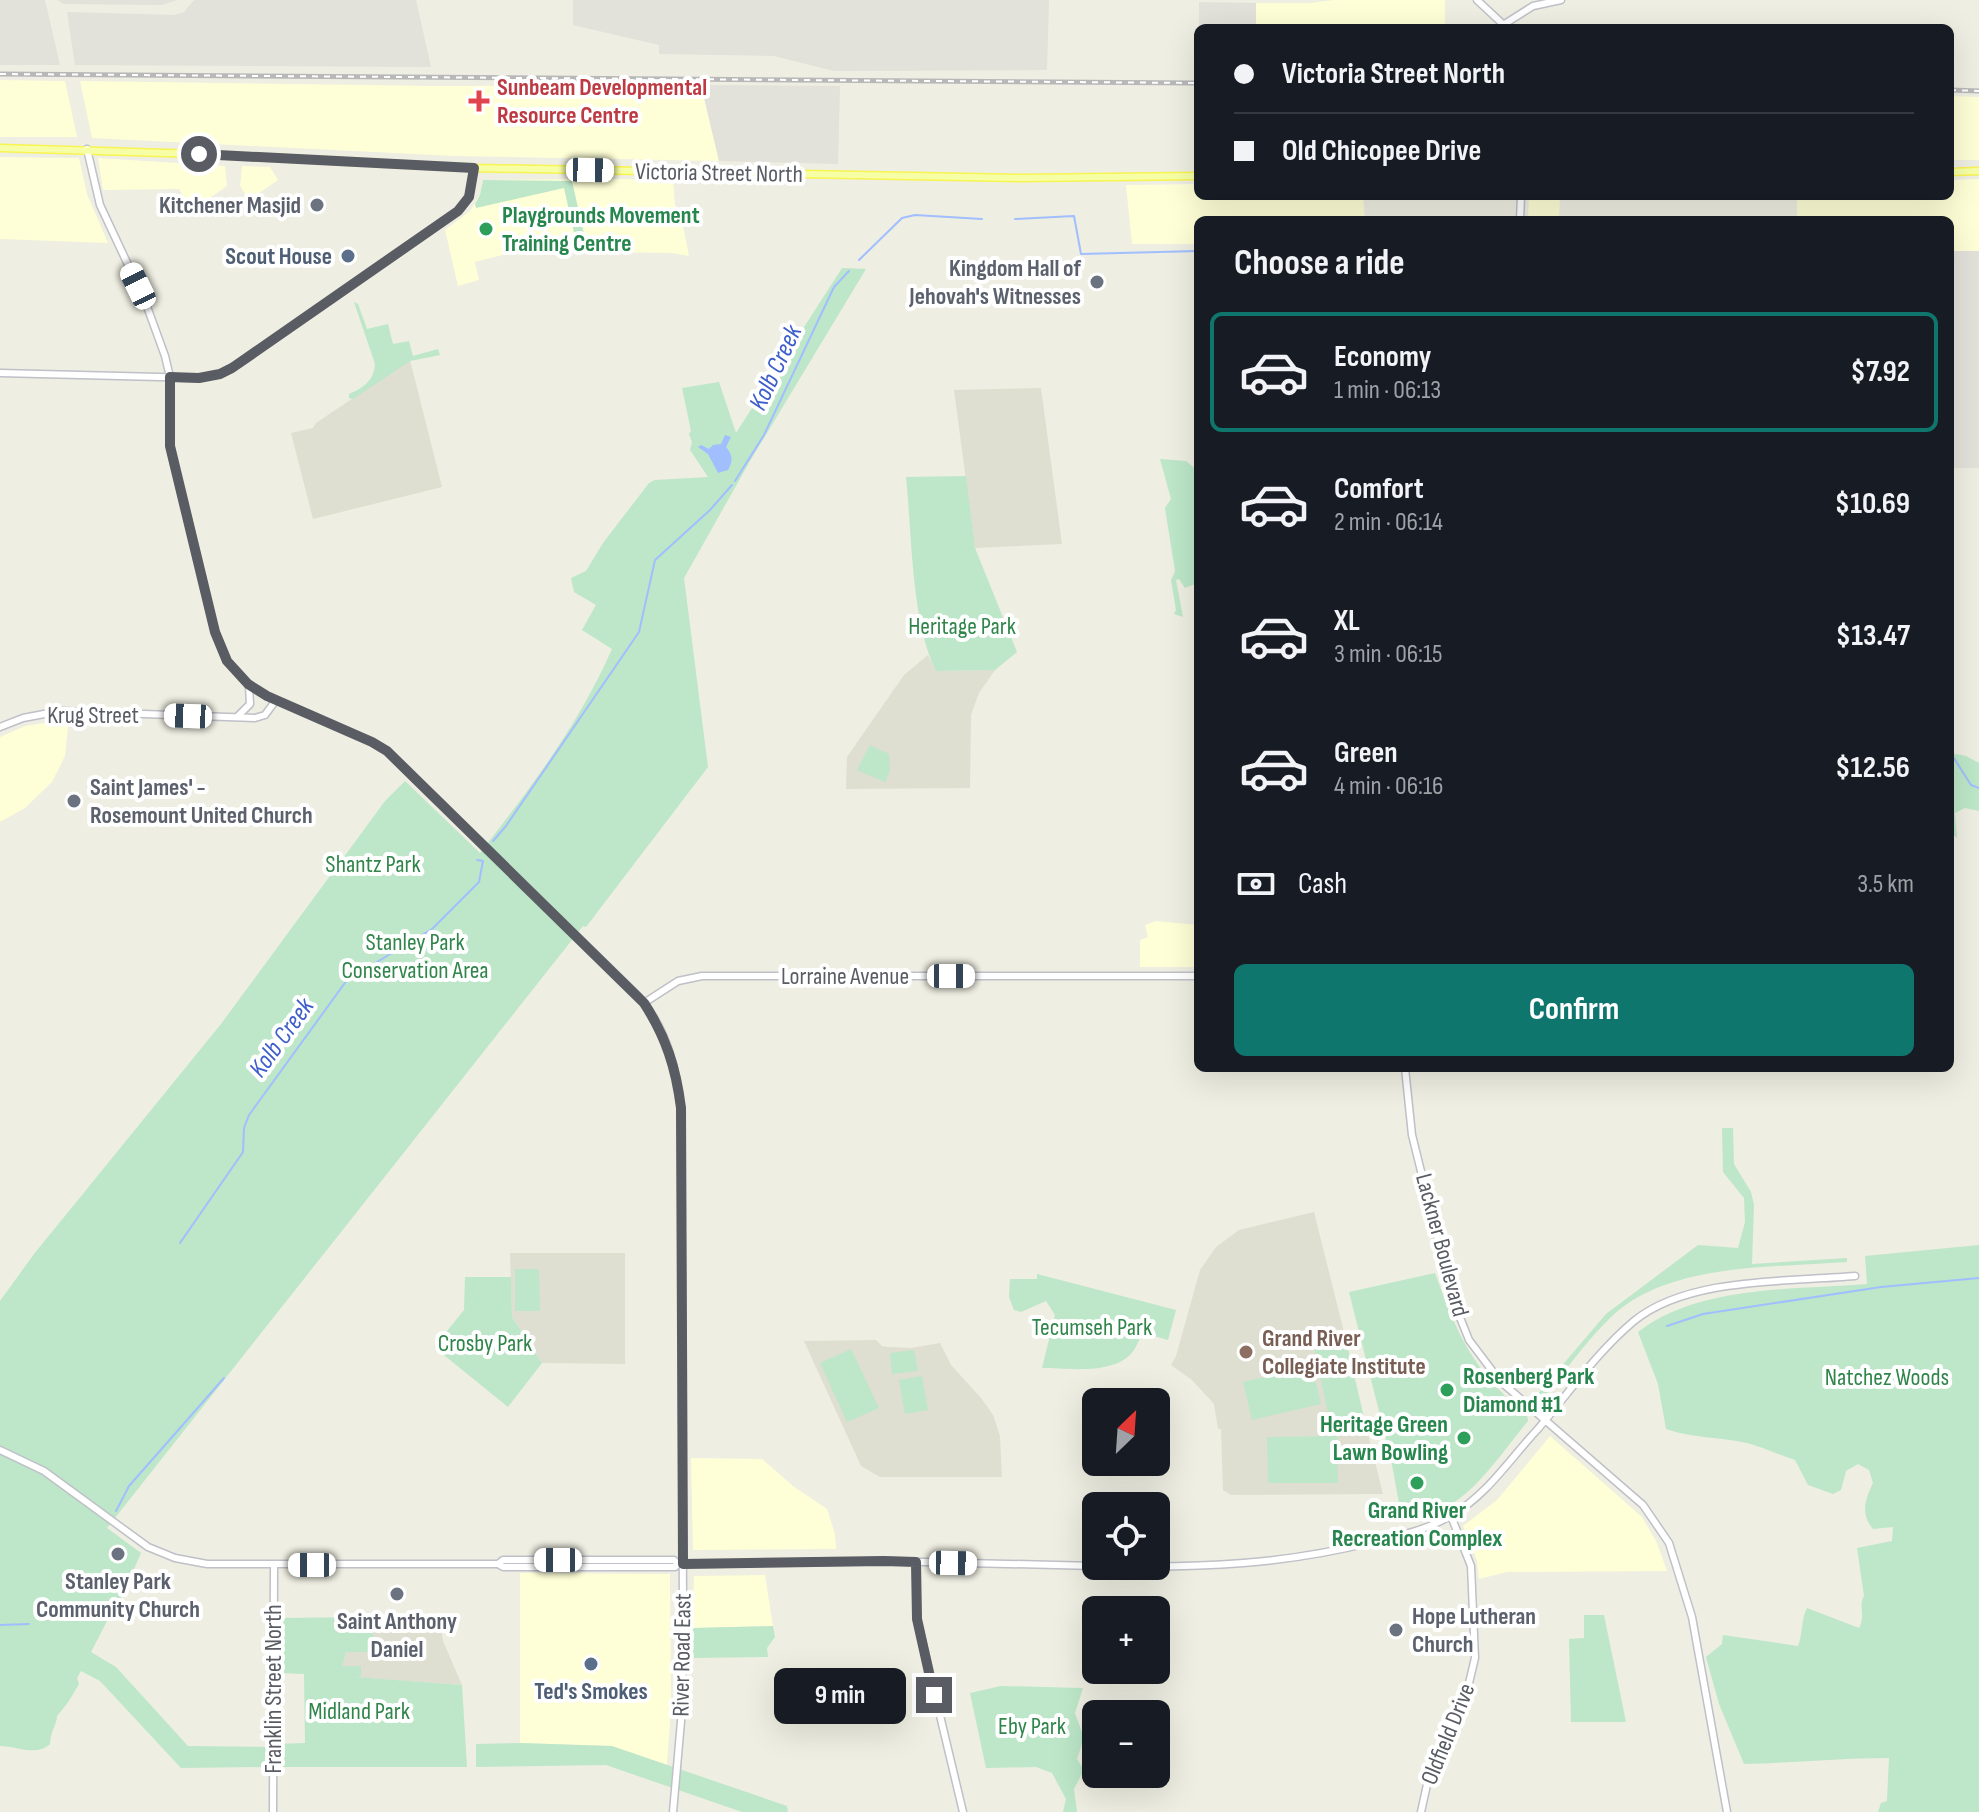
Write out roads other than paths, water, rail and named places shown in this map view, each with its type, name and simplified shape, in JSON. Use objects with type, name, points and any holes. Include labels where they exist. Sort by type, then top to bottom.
[{"type":"main road","name":"Victoria Street North","points":[[0,148],[87,149],[474,168],[1002,178],[1194,176]]},
{"type":"main road","points":[[1954,172],[1979,171]]},
{"type":"street","points":[[1477,0],[1502,24]]},
{"type":"street","points":[[1509,24],[1533,6],[1561,0]]},
{"type":"street","name":"River Road East","points":[[87,149],[100,205],[154,324],[170,377],[170,446],[215,632],[227,661],[248,684],[276,700],[387,751],[644,1003],[660,1028],[672,1057],[681,1108],[682,1706],[673,1812]]},
{"type":"street","points":[[0,373],[199,378],[220,374],[458,211],[469,197],[474,168]]},
{"type":"street","points":[[237,717],[250,704],[248,684]]},
{"type":"street","name":"Krug Street","points":[[0,727],[23,718],[60,711],[263,716],[276,700]]},
{"type":"street","name":"Lorraine Avenue","points":[[644,1003],[678,981],[702,976],[1194,976]]},
{"type":"street","name":"Lackner Boulevard","points":[[1405,1072],[1412,1135],[1453,1300],[1469,1340],[1500,1381],[1643,1505],[1669,1543],[1692,1617],[1727,1812]]},
{"type":"street","points":[[1170,1567],[1290,1559],[1337,1551],[1401,1535],[1451,1516],[1484,1491],[1614,1340],[1654,1307],[1677,1296],[1717,1287],[1855,1276]]},
{"type":"street","points":[[0,1450],[44,1471],[136,1541],[161,1554],[207,1564],[498,1564],[503,1560],[674,1560],[681,1564],[884,1561],[1082,1566]]},
{"type":"street","name":"Oldfield Drive","points":[[1421,1812],[1428,1780],[1469,1683],[1475,1658],[1471,1566],[1451,1516]]},
{"type":"street","points":[[916,1562],[917,1619],[963,1812]]},
{"type":"street","name":"Franklin Street North","points":[[273,1812],[274,1565]]},
{"type":"water","points":[[725,435],[731,437],[726,447],[731,461],[728,470],[718,473],[708,454],[698,447],[701,445],[709,449],[721,444]]},
{"type":"waterway","name":"Kolb Creek","points":[[859,260],[902,218],[915,215],[982,219]]},
{"type":"waterway","name":"Kolb Creek","points":[[1015,219],[1074,216],[1081,254],[1194,251]]},
{"type":"waterway","name":"Kolb Creek","points":[[735,481],[764,435],[834,287],[849,271]]},
{"type":"waterway","name":"Kolb Creek","points":[[493,841],[639,632],[655,560],[710,510],[732,485]]},
{"type":"waterway","name":"Kolb Creek","points":[[1954,758],[1971,785],[1979,788]]},
{"type":"waterway","name":"Kolb Creek","points":[[180,1243],[243,1152],[244,1128],[249,1115],[347,980],[432,929],[479,882],[483,861],[477,860]]},
{"type":"waterway","points":[[1667,1326],[1703,1314],[1881,1287],[1979,1278]]},
{"type":"waterway","points":[[116,1511],[129,1486],[224,1378]]},
{"type":"waterway","points":[[0,1625],[29,1624]]},
{"type":"railway","points":[[0,74],[1194,83]]},
{"type":"railway","points":[[1954,90],[1979,91]]},
{"type":"place","name":"Sunbeam Developmental Resource Centre","points":[[479,101]]},
{"type":"place","name":"Kitchener Masjid","points":[[317,205]]},
{"type":"place","name":"Playgrounds Movement Training Centre","points":[[486,229]]},
{"type":"place","name":"Scout House","points":[[348,256]]},
{"type":"place","name":"Kingdom Hall of Jehovah's Witnesses","points":[[1097,282]]},
{"type":"place","name":"Saint James' - Rosemount United Church","points":[[74,801]]},
{"type":"place","name":"Grand River Collegiate Institute","points":[[1246,1352]]},
{"type":"place","name":"Rosenberg Park Diamond #1","points":[[1447,1390]]},
{"type":"place","name":"Heritage Green Lawn Bowling","points":[[1464,1438]]},
{"type":"place","name":"Grand River Recreation Complex","points":[[1417,1483]]},
{"type":"place","name":"Stanley Park Community Church","points":[[118,1554]]},
{"type":"place","name":"Saint Anthony Daniel","points":[[397,1594]]},
{"type":"place","name":"Hope Lutheran Church","points":[[1396,1630]]},
{"type":"place","name":"Ted's Smokes","points":[[591,1664]]},
{"type":"park label","name":"Heritage Park","points":[[962,626]]},
{"type":"park label","name":"Shantz Park","points":[[373,864]]},
{"type":"park label","name":"Stanley Park Conservation Area","points":[[415,956]]},
{"type":"park label","name":"Tecumseh Park","points":[[1092,1327]]},
{"type":"park label","name":"Crosby Park","points":[[485,1343]]},
{"type":"park label","name":"Natchez Woods","points":[[1887,1377]]},
{"type":"park label","name":"Midland Park","points":[[359,1711]]},
{"type":"park label","name":"Eby Park","points":[[1032,1726]]}]
